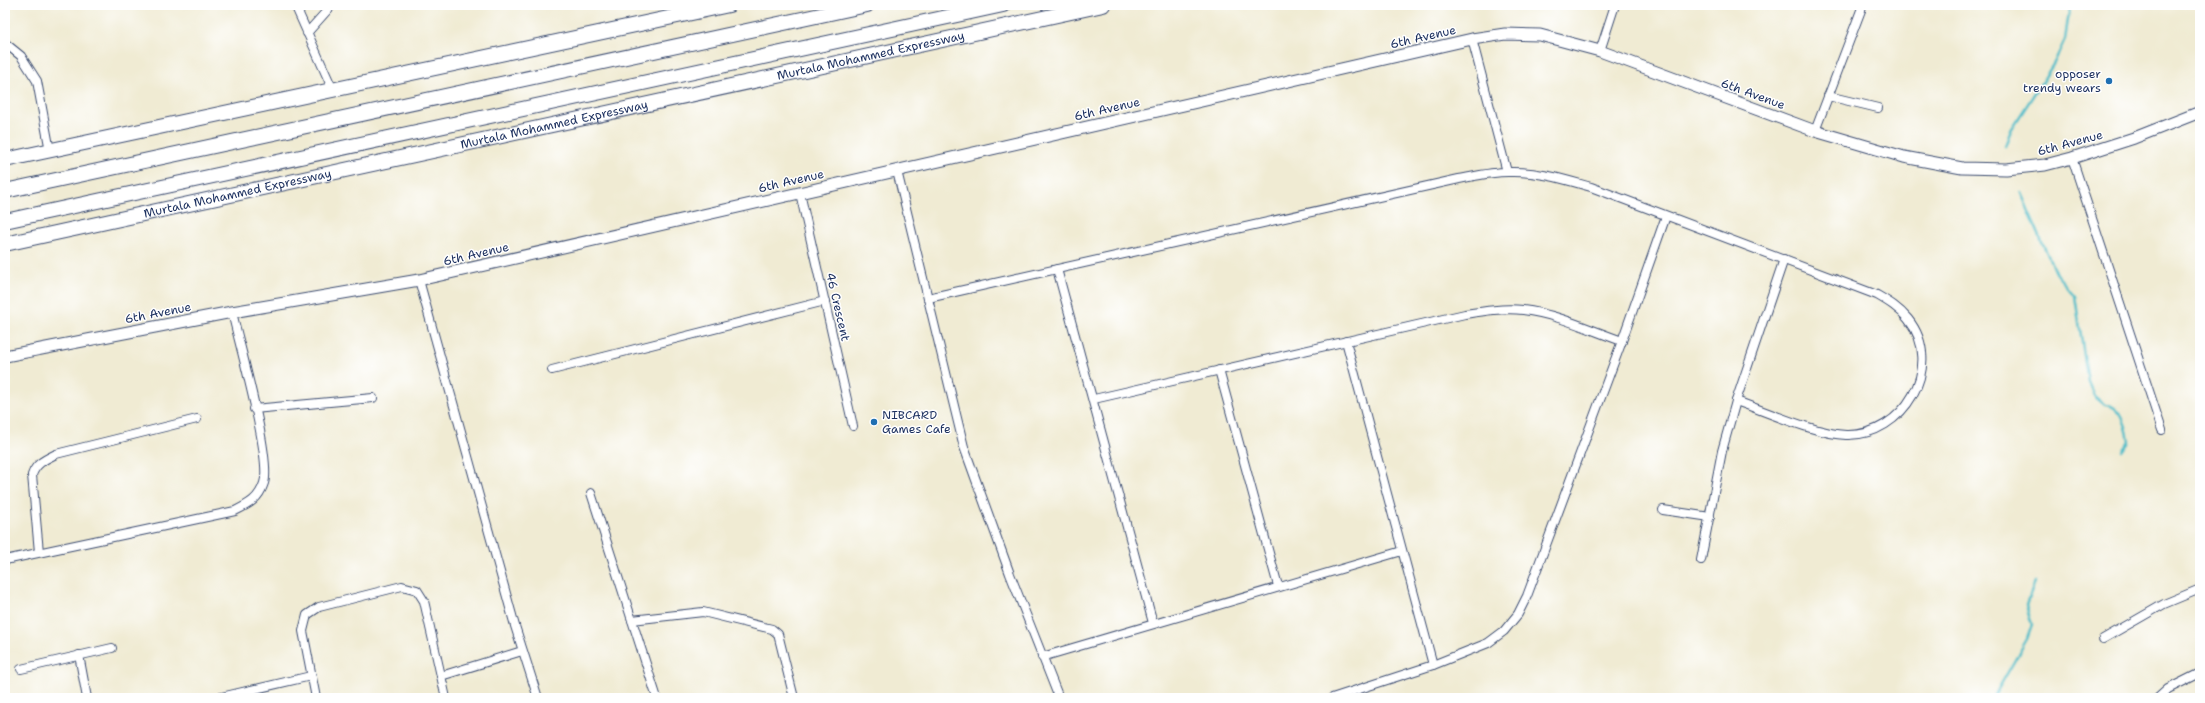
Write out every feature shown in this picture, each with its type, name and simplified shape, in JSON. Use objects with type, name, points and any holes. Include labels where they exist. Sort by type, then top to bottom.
[{"type":"highway","points":[[5,160],[729,5]]},
{"type":"highway","points":[[5,191],[867,5]]},
{"type":"highway","name":"Murtala Mohammed Expressway","points":[[5,221],[1003,5]]},
{"type":"highway","name":"Murtala Mohammed Expressway","points":[[5,244],[1103,5]]},
{"type":"street","points":[[296,5],[333,90]]},
{"type":"street","points":[[307,32],[332,5]]},
{"type":"street","points":[[1600,51],[1615,5]]},
{"type":"street","points":[[1815,131],[1864,5]]},
{"type":"street","name":"6th Avenue","points":[[5,356],[232,312],[419,280],[1472,39],[1506,34],[1540,35],[1600,51],[1815,131],[1904,157],[1962,168],[2006,169],[2045,165],[2134,138],[2200,112]]},
{"type":"street","points":[[1472,39],[1507,172]]},
{"type":"street","points":[[5,43],[21,56],[37,81],[50,151]]},
{"type":"street","points":[[1828,96],[1878,108]]},
{"type":"street","points":[[2072,158],[2162,430]]},
{"type":"street","points":[[897,171],[964,447],[1010,574],[1059,698]]},
{"type":"street","points":[[928,298],[1452,180],[1507,172],[1555,176],[1784,259],[1877,295],[1899,310],[1908,320],[1918,338],[1922,355],[1921,373],[1915,392],[1904,410],[1887,424],[1869,433],[1846,436],[1826,432],[1736,401]]},
{"type":"street","name":"46 Crescent","points":[[800,193],[853,426]]},
{"type":"street","points":[[1332,698],[1433,665],[1488,643],[1504,631],[1518,614],[1527,596],[1622,341],[1666,216]]},
{"type":"street","points":[[1701,560],[1722,451],[1736,401],[1784,259]]},
{"type":"street","points":[[1057,269],[1094,399],[1153,623]]},
{"type":"street","points":[[419,280],[522,651],[538,698]]},
{"type":"street","points":[[552,370],[825,300]]},
{"type":"street","points":[[1094,399],[1464,314],[1494,310],[1523,310],[1545,314],[1622,341]]},
{"type":"street","points":[[5,560],[235,511],[256,500],[264,482],[265,468],[254,410],[232,312]]},
{"type":"street","points":[[1346,341],[1433,665]]},
{"type":"street","points":[[1219,370],[1278,586]]},
{"type":"street","points":[[254,410],[373,398]]},
{"type":"street","points":[[40,552],[32,475],[34,469],[39,463],[56,454],[196,419]]},
{"type":"street","points":[[591,493],[657,698]]},
{"type":"street","points":[[1664,510],[1710,517]]},
{"type":"street","points":[[1042,657],[1278,586],[1402,551]]},
{"type":"street","points":[[316,698],[303,631],[307,615],[319,607],[402,586],[417,590],[424,601],[446,698]]},
{"type":"street","points":[[2103,638],[2164,604],[2200,589]]},
{"type":"street","points":[[632,620],[703,612],[772,629],[778,634],[794,698]]},
{"type":"street","points":[[21,669],[112,648]]},
{"type":"street","points":[[441,676],[522,651]]},
{"type":"street","points":[[79,656],[87,698]]},
{"type":"street","points":[[2158,698],[2168,689],[2200,673]]},
{"type":"street","points":[[217,698],[311,676]]},
{"type":"waterway","points":[[2005,146],[2011,130],[2054,63],[2065,40],[2070,5]]},
{"type":"waterway","points":[[2021,193],[2056,274],[2075,296],[2088,382],[2094,396],[2105,405],[2116,409],[2123,418],[2129,441],[2122,451]]},
{"type":"waterway","points":[[1993,698],[2027,639],[2032,625],[2026,605],[2035,583]]},
{"type":"place","name":"opposer trendy wears","points":[[2109,81]]},
{"type":"place","name":"NIBCARD Games Cafe","points":[[874,422]]}]
